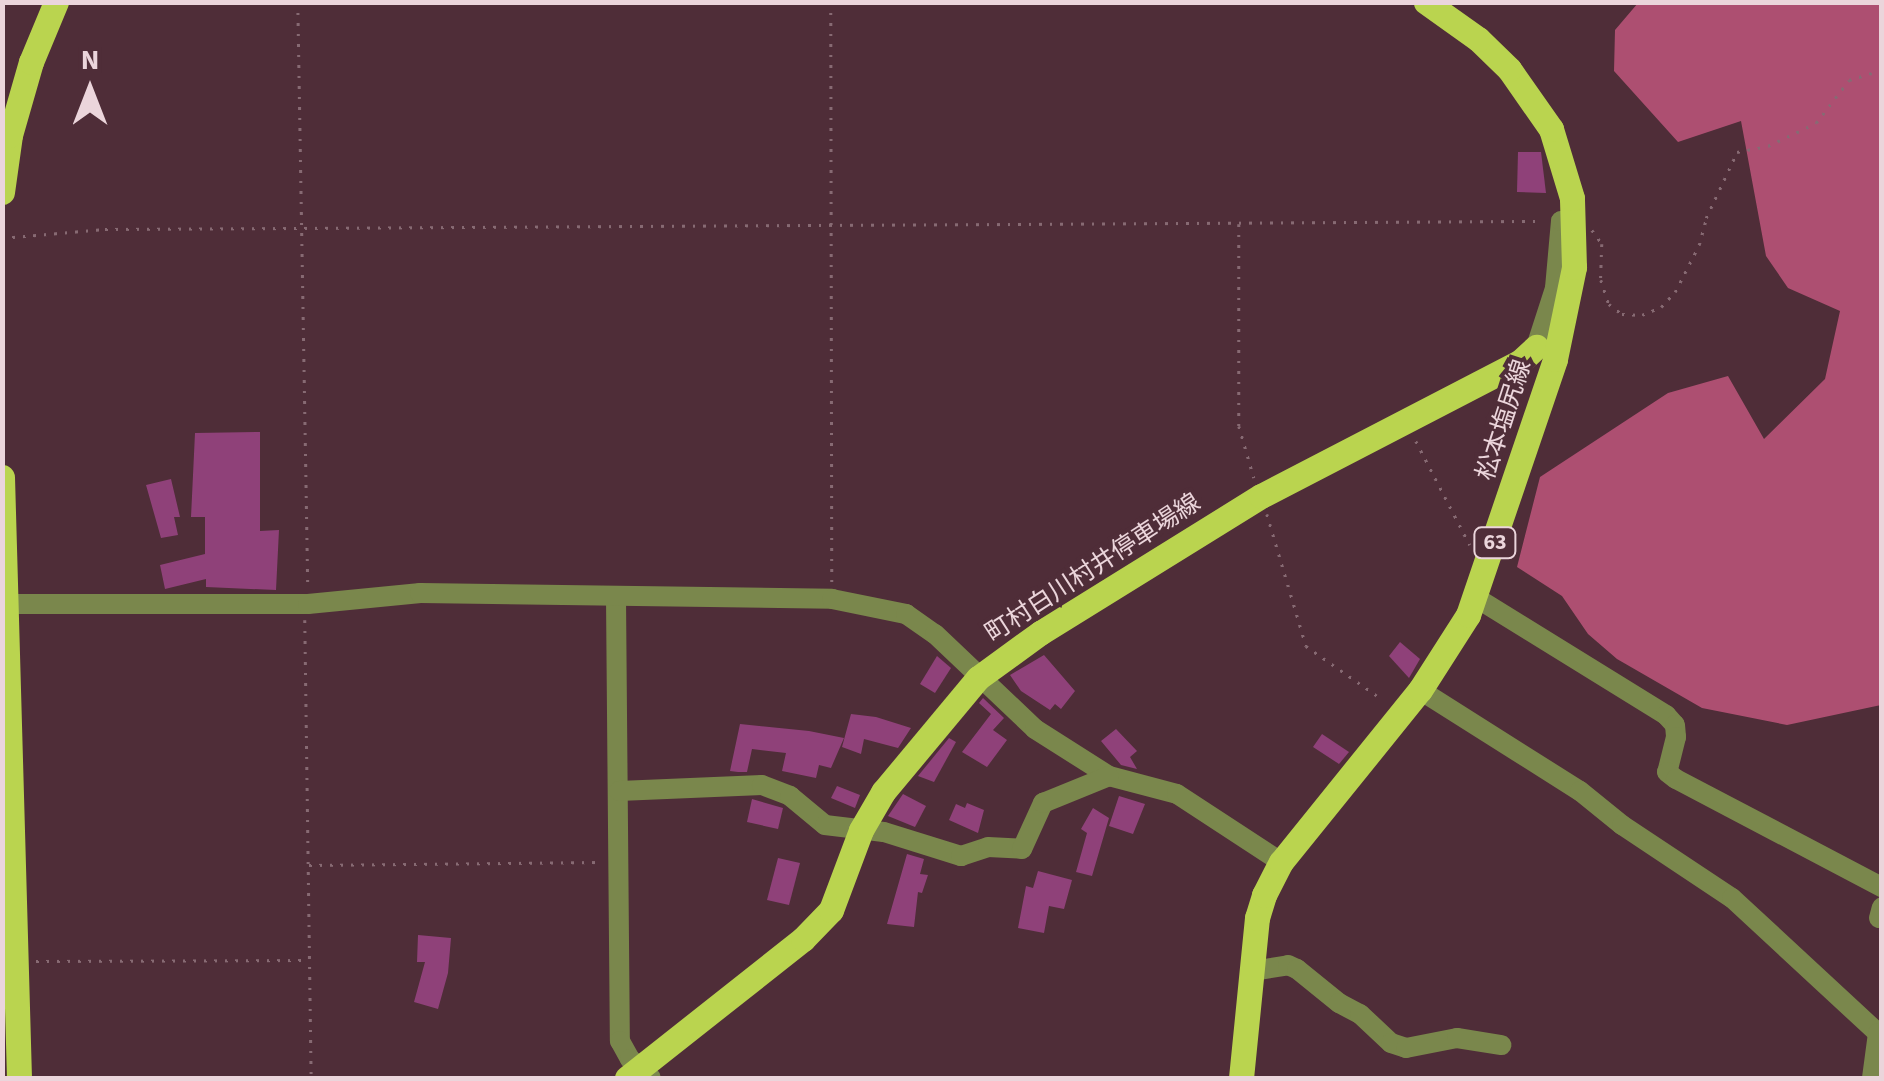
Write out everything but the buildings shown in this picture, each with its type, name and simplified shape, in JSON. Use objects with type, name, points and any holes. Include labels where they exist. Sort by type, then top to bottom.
[{"type":"main road","name":"松本塩尻線","points":[[1241,1078],[1257,918],[1280,862],[1448,652],[1486,568],[1562,333],[1574,268],[1567,174],[1551,130],[1530,94],[1478,39],[1426,2]]},
{"type":"main road","points":[[2,192],[10,134],[48,5]]},
{"type":"main road","name":"町村白川村井停車場線","points":[[639,1075],[803,939],[831,910],[861,830],[883,792],[978,678],[1040,634],[1261,496],[1521,362],[1536,347]]},
{"type":"main road","points":[[2,477],[20,1078]]},
{"type":"street","name":"町村白川村井停車場線","points":[[1536,347],[1555,288],[1568,221]]},
{"type":"street","points":[[6,604],[307,604],[420,593],[832,600],[906,614],[935,634],[1035,729],[1109,776],[1177,794],[1280,862]]},
{"type":"street","points":[[1475,597],[1666,715],[1674,725],[1676,737],[1666,772],[1882,887]]},
{"type":"street","points":[[616,598],[620,1041],[639,1075]]},
{"type":"street","points":[[1420,690],[1580,791],[1622,825],[1732,898],[1878,1032],[1872,1078]]},
{"type":"street","points":[[619,791],[762,786],[790,796],[817,821],[884,832],[953,856],[988,847],[1022,849],[1043,802],[1109,776]]},
{"type":"street","points":[[1252,971],[1288,965],[1360,1014],[1391,1043],[1406,1048],[1457,1038],[1501,1045]]},
{"type":"path","points":[[298,2],[311,1078]]},
{"type":"path","points":[[832,2],[832,600]]},
{"type":"path","points":[[2,238],[104,229],[1568,221],[1596,233],[1602,244],[1600,280],[1609,304],[1622,314],[1642,315],[1661,307],[1675,292],[1700,244],[1706,218],[1737,152],[1768,146],[1816,123],[1850,80],[1882,70]]},
{"type":"path","points":[[1239,224],[1239,426],[1244,454],[1261,496],[1306,646],[1401,712]]},
{"type":"path","points":[[1406,422],[1460,529],[1486,568]]},
{"type":"path","points":[[308,864],[618,862]]},
{"type":"path","points":[[17,961],[310,960]]},
{"type":"shaded area","points":[[1638,3],[1881,3],[1881,705],[1787,725],[1702,708],[1617,659],[1588,634],[1562,596],[1517,567],[1540,477],[1668,393],[1728,376],[1764,439],[1825,379],[1840,311],[1788,288],[1766,256],[1741,121],[1678,142],[1614,71],[1615,30]]}]
